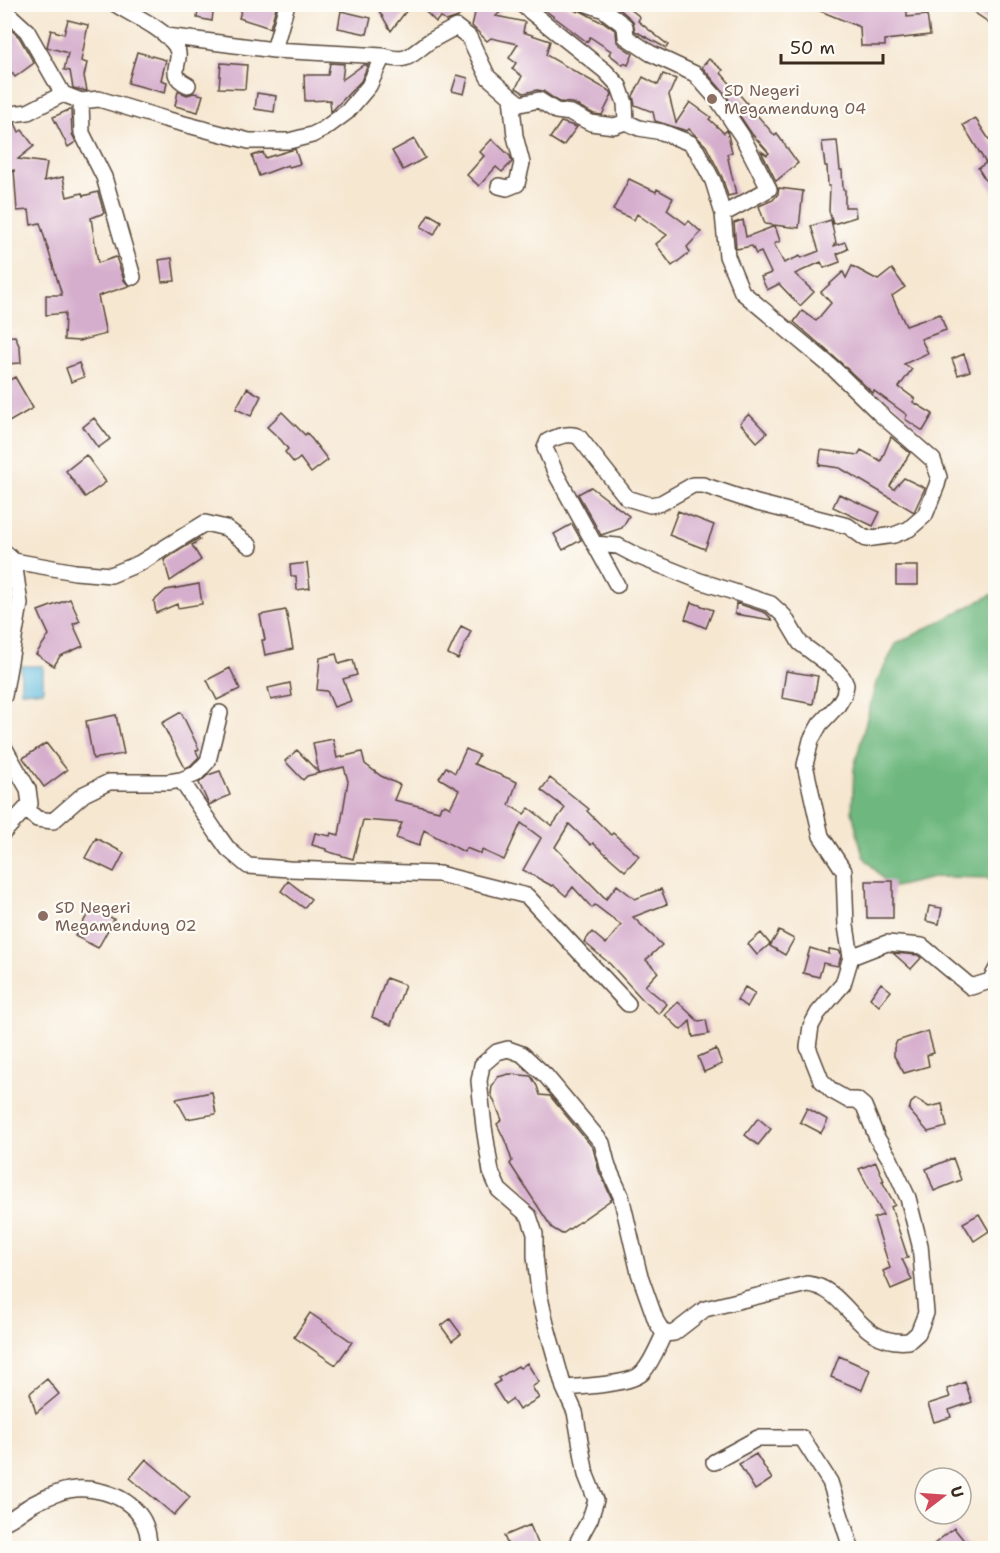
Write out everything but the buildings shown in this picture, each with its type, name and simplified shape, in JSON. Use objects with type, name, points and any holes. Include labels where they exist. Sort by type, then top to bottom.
[{"type":"street","points":[[114,4],[166,36],[176,46],[179,55],[175,74],[178,80],[188,85]]},
{"type":"street","points":[[273,50],[287,4]]},
{"type":"street","points":[[521,4],[604,71],[619,86],[625,103],[626,122]]},
{"type":"street","points":[[587,4],[604,10],[625,26],[626,37],[650,53],[695,74],[718,100],[741,136],[769,189],[723,214]]},
{"type":"street","points":[[4,10],[27,31],[63,94],[81,102],[99,99],[249,141],[289,141],[324,129],[347,112],[369,86],[382,56]]},
{"type":"street","points":[[166,36],[273,50],[382,56],[395,60],[408,58],[430,41],[456,27],[469,37],[488,77],[520,104],[539,100],[556,111],[571,113],[597,125],[614,126],[626,122],[690,143],[709,173],[723,214],[727,256],[742,292],[817,354],[879,413],[929,454],[938,468],[937,485],[925,515],[909,529],[894,535],[866,539],[848,526],[757,503],[703,485],[693,485],[661,503],[650,505],[637,503],[627,498],[610,479],[579,437],[569,434],[554,438],[548,441],[545,448],[556,474],[617,585]]},
{"type":"street","points":[[4,115],[28,112],[63,94]]},
{"type":"street","points":[[499,186],[507,188],[517,184],[522,163],[515,136],[511,97]]},
{"type":"street","points":[[81,102],[82,133],[104,177],[134,277]]},
{"type":"street","points":[[4,696],[20,604],[9,556],[75,572],[111,575],[140,562],[205,523],[226,528],[250,546]]},
{"type":"street","points":[[594,544],[618,546],[700,581],[771,604],[784,616],[800,643],[843,678],[846,685],[844,695],[820,724],[811,740],[805,765],[820,836],[844,871],[846,926],[851,957],[843,984],[818,1013],[811,1026],[808,1047],[821,1080],[832,1091],[848,1100],[857,1100],[864,1106],[877,1138],[890,1159],[908,1198],[920,1245],[925,1286],[926,1313],[923,1324],[918,1333],[909,1341],[886,1340],[864,1328],[840,1301],[826,1290],[817,1285],[807,1284],[705,1309],[674,1333],[664,1334]]},
{"type":"street","points":[[26,809],[37,819],[53,821],[84,794],[109,782],[168,782],[182,780],[196,774],[208,761],[220,713]]},
{"type":"street","points":[[4,747],[28,789],[30,804],[4,832]]},
{"type":"street","points":[[182,780],[228,849],[248,866],[438,874],[527,896],[628,1004]]},
{"type":"street","points":[[851,957],[887,944],[922,946],[971,987],[990,981],[996,970]]},
{"type":"street","points":[[578,1548],[578,1541],[590,1519],[596,1500],[586,1475],[575,1412],[564,1388],[539,1293],[535,1256],[536,1234],[529,1216],[499,1190],[491,1172],[479,1081],[482,1065],[497,1052],[508,1049],[522,1054],[546,1076],[602,1143],[608,1167],[621,1196],[639,1273],[656,1321],[664,1334]]},
{"type":"street","points":[[564,1388],[601,1385],[638,1377],[644,1372],[664,1334]]},
{"type":"street","points":[[714,1462],[758,1438],[802,1438],[830,1482],[851,1548]]},
{"type":"street","points":[[4,1522],[28,1507],[60,1492],[88,1488],[122,1500],[141,1516],[146,1528],[149,1548]]},
{"type":"green space","points":[[995,593],[995,878],[937,877],[891,888],[863,856],[852,812],[854,768],[876,683],[896,644]]},
{"type":"water","points":[[21,666],[43,666],[43,691],[21,691]]},
{"type":"place","name":"SD Negeri Megamendung 04","points":[[712,99]]},
{"type":"place","name":"SD Negeri Megamendung 02","points":[[43,916]]}]
